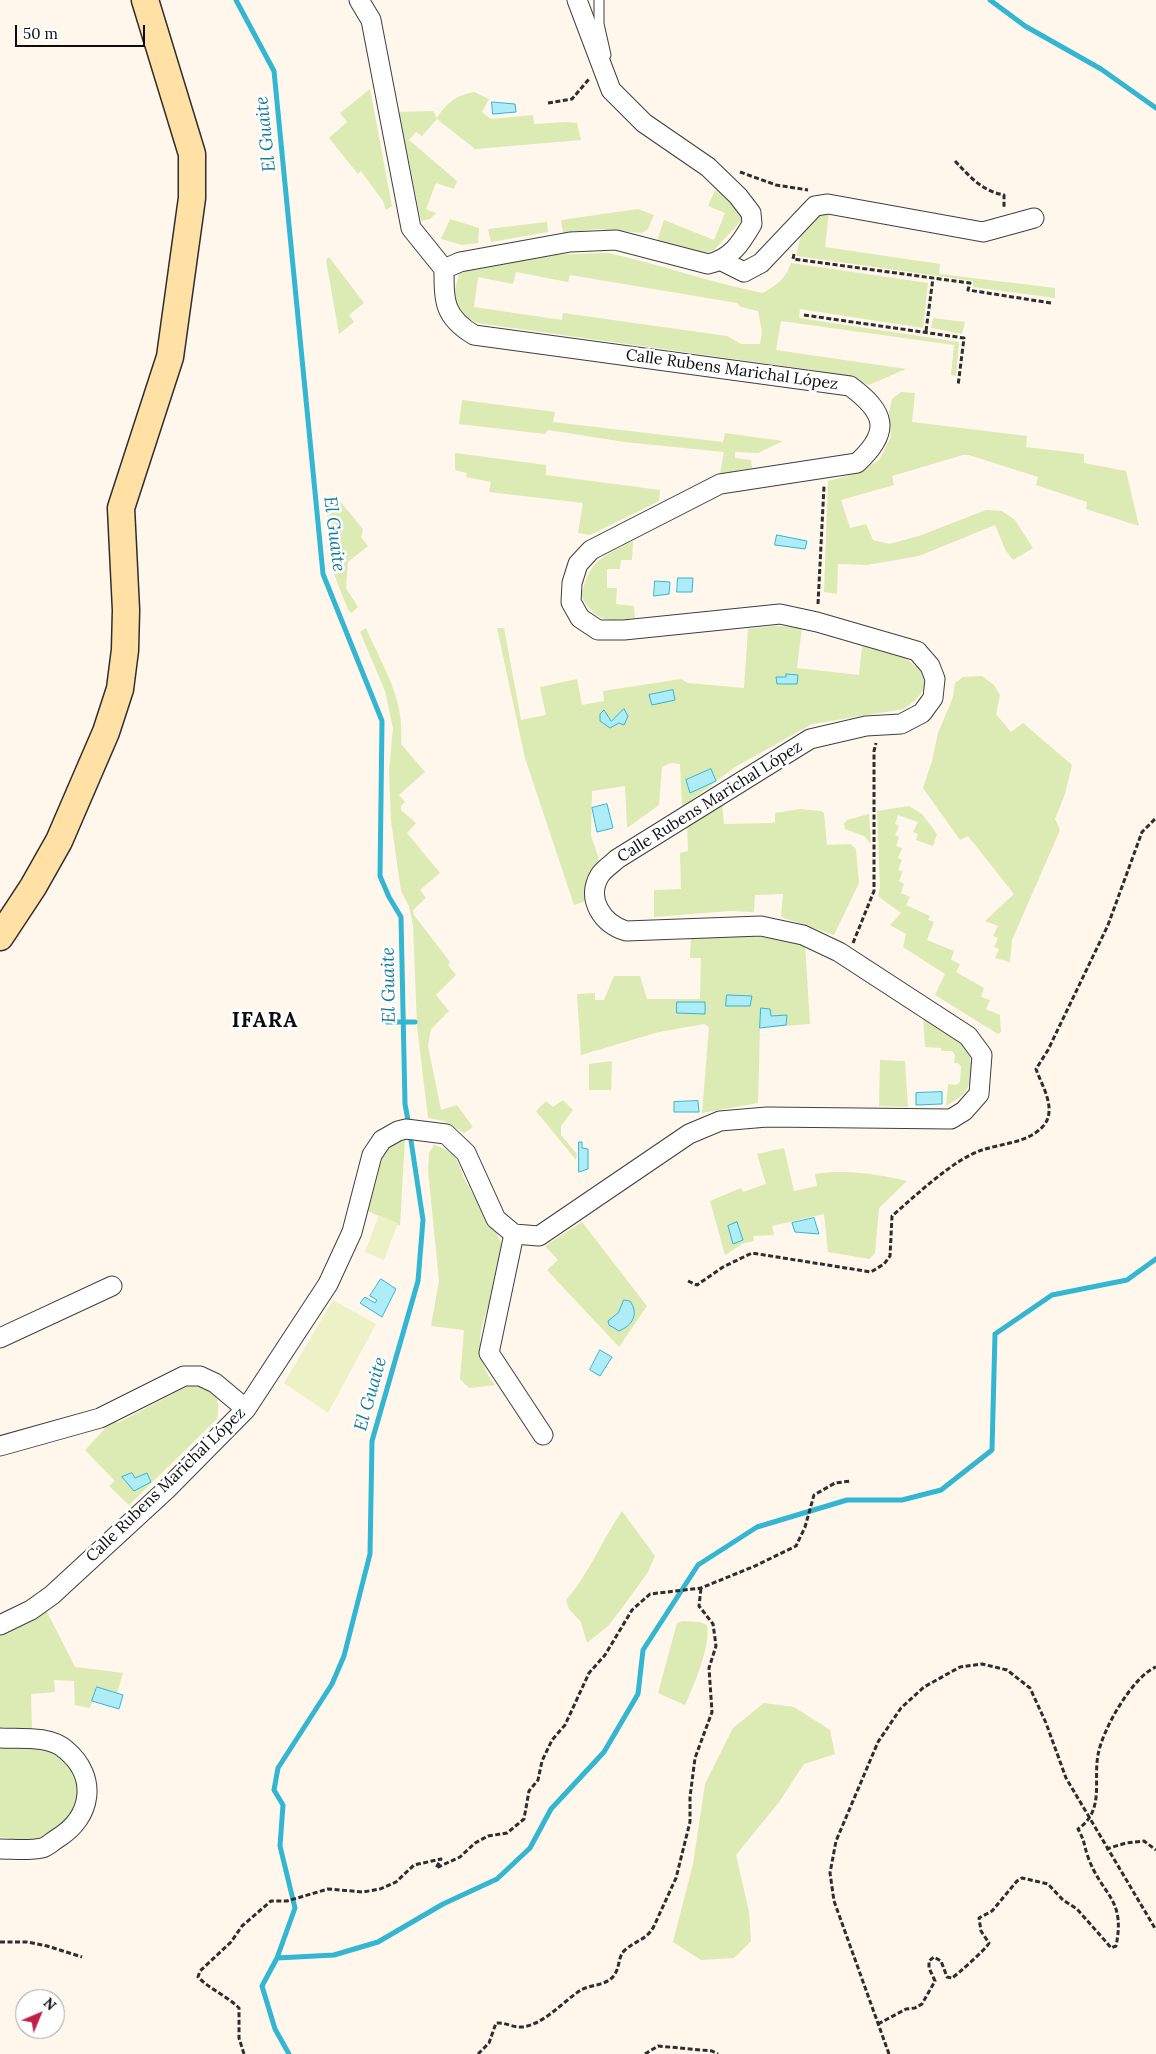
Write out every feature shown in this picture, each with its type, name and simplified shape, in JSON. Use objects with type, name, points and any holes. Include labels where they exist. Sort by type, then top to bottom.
[{"type":"main road","points":[[0,937],[33,887],[59,841],[106,732],[120,689],[125,650],[126,610],[121,508],[170,357],[192,198],[192,154],[145,0]]},
{"type":"street","points":[[359,0],[371,20],[411,228],[444,269],[460,262],[570,242],[616,240],[708,264],[722,261],[745,236],[752,224],[751,213],[738,196],[708,167],[644,122],[611,90],[577,0]]},
{"type":"street","points":[[722,261],[744,272],[761,263],[815,206],[828,204],[983,232],[1034,218]]},
{"type":"street","name":"Calle Rubens Marichal López","points":[[0,1624],[31,1610],[52,1595],[166,1490],[246,1409],[328,1284],[352,1232],[372,1155],[382,1140],[398,1131],[432,1131],[446,1134],[466,1153],[496,1219],[514,1234],[538,1236],[689,1134],[720,1121],[767,1117],[951,1119],[964,1111],[979,1094],[982,1076],[982,1055],[968,1036],[847,957],[803,935],[761,926],[703,927],[640,932],[626,931],[614,927],[604,920],[594,898],[600,876],[617,859],[810,739],[866,726],[901,724],[922,714],[933,698],[935,679],[930,666],[917,651],[817,622],[780,614],[624,630],[598,630],[580,618],[571,602],[572,583],[578,564],[591,550],[720,484],[857,463],[871,450],[880,432],[879,416],[870,401],[850,386],[474,335],[457,325],[448,310],[444,293],[444,269]]},
{"type":"street","points":[[514,1234],[489,1354],[543,1435]]},
{"type":"street","points":[[0,1338],[112,1286]]},
{"type":"street","points":[[0,1446],[100,1418],[184,1376],[200,1376],[215,1383],[246,1409]]},
{"type":"street","points":[[0,1738],[41,1740],[66,1749],[84,1770],[89,1794],[83,1812],[68,1832],[43,1848],[0,1849]]},
{"type":"lane","points":[[599,0],[599,24],[606,54],[603,67]]},
{"type":"path","points":[[548,103],[572,100],[585,83],[603,67]]},
{"type":"path","points":[[954,161],[972,179],[996,194],[1004,195],[1004,226]]},
{"type":"path","points":[[782,240],[796,246],[793,259],[970,283],[968,290],[1051,303]]},
{"type":"path","points":[[926,331],[933,278]]},
{"type":"path","points":[[804,315],[926,331],[964,338],[958,386]]},
{"type":"path","points":[[817,622],[825,468]]},
{"type":"path","points":[[847,957],[874,890],[874,806]]},
{"type":"path","points":[[244,2054],[239,2038],[241,2023],[239,2008],[231,2000],[208,1988],[198,1977],[200,1971],[231,1942],[242,1926],[272,1901],[287,1901],[328,1889],[364,1892],[380,1889],[396,1882],[414,1865],[442,1859],[436,1868],[460,1857],[475,1843],[488,1836],[507,1833],[524,1818],[529,1791],[538,1780],[542,1761],[552,1740],[565,1725],[589,1674],[605,1655],[632,1610],[650,1594],[701,1588],[755,1566],[796,1546],[805,1527],[814,1495],[835,1483],[851,1482]]},
{"type":"path","points":[[478,2054],[489,2043],[496,2023],[506,2022],[521,2028],[535,2023],[582,1990],[608,1981],[615,1974],[623,1952],[633,1943],[640,1942],[650,1934],[654,1926],[676,1878],[690,1822],[690,1797],[695,1758],[712,1712],[709,1668],[716,1646],[713,1624],[699,1606],[701,1588]]},
{"type":"path","points":[[889,2054],[834,1901],[830,1873],[836,1841],[878,1742],[901,1708],[924,1687],[960,1667],[982,1664],[1007,1670],[1030,1688],[1046,1723],[1066,1778],[1089,1821],[1156,1930]]},
{"type":"path","points":[[878,2024],[906,2009],[915,2008],[922,2004],[935,1981],[929,1968],[929,1961],[934,1957],[941,1960],[947,1977],[952,1978],[959,1974],[975,1956],[986,1949],[989,1943],[981,1930],[979,1918],[992,1911],[1017,1881],[1022,1878],[1048,1884],[1063,1900],[1077,1910],[1111,1948],[1116,1946],[1119,1916],[1115,1903],[1088,1857],[1086,1842],[1078,1829],[1089,1821],[1099,1789],[1098,1755],[1118,1706],[1131,1688],[1148,1670],[1156,1667]]},
{"type":"path","points":[[1106,1849],[1126,1843],[1144,1841],[1156,1850]]},
{"type":"path","points":[[0,1942],[27,1942],[82,1957]]},
{"type":"path","points":[[645,2054],[658,2046],[712,2051],[718,2054]]},
{"type":"green space","points":[[370,89],[392,206],[386,210],[383,201],[361,171],[358,174],[329,138],[347,122],[340,113]]},
{"type":"green space","points":[[474,92],[489,99],[482,112],[491,119],[533,115],[534,124],[577,123],[581,140],[475,149],[437,119],[422,136],[416,132],[409,140],[457,181],[454,189],[436,183],[426,209],[436,213],[430,219],[421,221],[399,112],[433,111],[437,118],[452,100]]},
{"type":"green space","points":[[715,190],[736,206],[742,220],[714,250],[703,254],[657,241],[664,220],[714,240],[725,213],[708,206]]},
{"type":"green space","points":[[638,209],[654,215],[648,229],[642,233],[598,229],[563,233],[561,220]]},
{"type":"green space","points":[[829,212],[825,247],[940,264],[939,274],[1055,288],[1055,298],[973,287],[973,281],[797,256],[802,234],[809,222],[821,214]]},
{"type":"green space","points":[[450,219],[479,228],[478,243],[462,245],[441,239]]},
{"type":"green space","points":[[547,222],[548,232],[491,242],[488,229]]},
{"type":"green space","points":[[608,253],[763,293],[780,281],[791,263],[928,283],[923,328],[800,309],[799,318],[959,342],[956,376],[951,375],[954,345],[781,321],[776,350],[906,369],[869,385],[846,376],[813,370],[477,323],[457,311],[453,297],[460,271],[514,259],[552,255]],"holes":[[[516,272],[568,282],[570,275],[737,303],[741,307],[758,311],[762,332],[760,344],[741,344],[727,336],[563,313],[562,320],[474,307],[478,277],[513,284]]]},
{"type":"green space","points":[[329,257],[364,303],[349,315],[354,322],[339,334],[326,260]]},
{"type":"green space","points":[[933,318],[965,322],[962,334],[931,328]]},
{"type":"green space","points":[[901,392],[915,393],[912,422],[1027,436],[1026,447],[1084,454],[1084,463],[1126,471],[1139,526],[1086,509],[1087,502],[1036,485],[1038,477],[969,455],[963,455],[892,476],[894,485],[841,500],[850,528],[866,524],[873,540],[889,544],[919,536],[986,510],[1002,511],[1015,520],[1033,548],[1013,560],[1006,551],[995,525],[919,556],[867,565],[838,564],[837,594],[824,592],[828,481],[859,473],[879,460],[891,437],[889,412],[892,399]]},
{"type":"green space","points":[[462,400],[555,412],[553,422],[723,442],[725,433],[783,441],[758,453],[735,452],[735,458],[751,460],[752,468],[720,474],[724,452],[625,442],[548,430],[545,434],[459,424]]},
{"type":"green space","points":[[455,453],[546,465],[546,475],[660,490],[659,501],[590,535],[578,533],[583,503],[489,492],[491,482],[466,477],[467,473],[455,470]]},
{"type":"green space","points":[[338,499],[363,529],[361,537],[368,546],[348,562],[346,588],[358,607],[351,613],[348,610],[334,574],[326,502]]},
{"type":"green space","points":[[633,541],[632,560],[621,560],[620,569],[607,569],[607,588],[617,588],[616,604],[634,606],[635,618],[609,620],[603,618],[586,605],[581,596],[588,574],[598,561]]},
{"type":"green space","points":[[772,626],[802,627],[797,668],[859,675],[862,646],[906,658],[927,677],[925,687],[916,699],[904,709],[812,724],[735,767],[682,807],[680,764],[670,763],[662,767],[659,805],[627,828],[625,786],[592,791],[591,835],[600,863],[590,900],[574,905],[525,758],[497,628],[504,628],[521,720],[546,715],[540,687],[577,679],[582,705],[604,701],[603,691],[681,679],[688,683],[744,688],[748,629]]},
{"type":"green space","points":[[366,628],[386,670],[396,698],[400,712],[401,744],[425,772],[399,795],[405,802],[401,806],[401,810],[416,823],[407,833],[440,873],[420,890],[426,898],[413,910],[414,915],[450,962],[448,965],[456,975],[436,995],[449,1011],[431,1029],[428,1046],[441,1110],[457,1105],[473,1127],[464,1133],[444,1121],[428,1118],[417,1026],[413,925],[409,906],[401,891],[391,821],[389,771],[393,728],[385,691],[360,632]]},
{"type":"green space","points":[[982,676],[994,685],[1000,695],[996,714],[1011,732],[1023,723],[1072,765],[1065,794],[1055,819],[1060,830],[1012,940],[1010,962],[995,958],[999,949],[994,947],[998,938],[993,936],[998,926],[985,921],[1014,894],[968,836],[960,840],[923,788],[932,761],[938,733],[953,697],[955,683],[963,677]]},
{"type":"green space","points":[[722,803],[724,824],[772,823],[775,822],[775,813],[800,809],[821,811],[824,813],[827,845],[850,844],[856,849],[859,883],[834,935],[781,917],[783,894],[755,895],[754,912],[730,911],[654,917],[654,890],[681,889],[680,853],[688,851],[687,823]]},
{"type":"green space","points":[[909,806],[922,814],[937,834],[933,846],[916,840],[918,834],[913,832],[918,822],[898,815],[895,824],[899,826],[895,835],[899,837],[896,846],[902,848],[898,858],[902,860],[898,870],[903,871],[899,881],[904,884],[901,893],[910,897],[906,905],[930,916],[928,920],[934,922],[927,940],[954,951],[951,960],[960,964],[956,972],[984,988],[981,997],[990,1000],[986,1009],[1000,1015],[1001,1032],[998,1034],[935,995],[945,974],[903,947],[906,934],[890,925],[901,913],[878,896],[880,887],[877,811]]},
{"type":"green space","points":[[869,814],[871,844],[864,836],[845,829],[844,824],[847,820]]},
{"type":"green space","points":[[743,934],[805,944],[810,1024],[760,1028],[758,1103],[702,1113],[709,1027],[704,1024],[659,1032],[581,1055],[577,994],[595,993],[595,1000],[604,1000],[614,976],[640,976],[647,999],[700,999],[701,958],[690,958],[691,938]]},
{"type":"green space","points":[[923,1015],[961,1042],[965,1046],[970,1058],[971,1078],[967,1089],[960,1097],[946,1106],[948,1084],[956,1085],[960,1082],[961,1066],[958,1063],[954,1063],[955,1055],[952,1051],[925,1047]]},
{"type":"green space","points":[[880,1060],[905,1061],[908,1107],[879,1106]]},
{"type":"green space","points":[[612,1061],[611,1090],[589,1090],[589,1064]]},
{"type":"green space","points":[[563,1100],[573,1110],[561,1126],[561,1135],[577,1154],[576,1160],[536,1111],[546,1101],[553,1107]]},
{"type":"green space","points":[[405,1138],[400,1226],[368,1211],[383,1156],[388,1147]]},
{"type":"green space","points":[[434,1145],[443,1148],[457,1160],[468,1186],[501,1242],[501,1265],[485,1316],[480,1350],[484,1367],[495,1385],[469,1388],[460,1379],[464,1330],[431,1326],[439,1281],[428,1170],[429,1153]]},
{"type":"green space","points":[[784,1148],[794,1191],[817,1186],[815,1174],[826,1173],[861,1173],[907,1181],[879,1208],[875,1253],[869,1259],[828,1252],[824,1214],[772,1226],[774,1235],[753,1236],[754,1241],[744,1243],[725,1255],[710,1201],[741,1188],[743,1192],[766,1184],[757,1154]]},
{"type":"green space","points":[[379,1215],[398,1223],[384,1260],[365,1252]]},
{"type":"green space","points":[[582,1222],[647,1306],[619,1347],[547,1270],[558,1260],[545,1246]]},
{"type":"green space","points":[[333,1300],[376,1324],[328,1413],[284,1383]]},
{"type":"green space","points":[[190,1385],[205,1387],[214,1394],[218,1404],[217,1419],[129,1505],[109,1486],[115,1481],[85,1450],[113,1420],[118,1423]]},
{"type":"green space","points":[[622,1511],[655,1556],[648,1572],[608,1626],[587,1643],[581,1622],[569,1609],[566,1600],[589,1568]]},
{"type":"green space","points":[[45,1608],[75,1667],[123,1673],[117,1693],[97,1687],[90,1708],[75,1705],[74,1681],[54,1680],[55,1692],[31,1694],[32,1729],[0,1727],[0,1630]]},
{"type":"green space","points":[[683,1621],[700,1622],[707,1625],[708,1634],[701,1665],[685,1705],[658,1693],[677,1623]]},
{"type":"green space","points":[[764,1703],[794,1707],[830,1730],[835,1754],[804,1764],[779,1802],[736,1855],[749,1912],[751,1941],[734,1958],[701,1960],[673,1942],[693,1864],[705,1784],[733,1728]]},
{"type":"green space","points":[[34,1746],[68,1764],[76,1775],[79,1787],[77,1799],[72,1811],[64,1822],[43,1837],[19,1840],[0,1837],[0,1748]]},
{"type":"water","points":[[492,102],[515,104],[516,112],[493,114]]},
{"type":"water","points":[[777,535],[807,541],[805,549],[775,545]]},
{"type":"water","points":[[678,578],[693,578],[692,592],[677,592]]},
{"type":"water","points":[[655,581],[670,582],[669,594],[654,596]]},
{"type":"water","points":[[786,674],[798,675],[797,684],[777,684],[776,677],[786,677]]},
{"type":"water","points":[[673,690],[675,700],[652,705],[649,695]]},
{"type":"water","points":[[624,709],[628,716],[624,725],[619,723],[610,728],[600,721],[600,714],[604,710],[611,721]]},
{"type":"water","points":[[711,769],[716,781],[690,793],[686,780]]},
{"type":"water","points":[[607,804],[613,828],[597,832],[592,808]]},
{"type":"water","points":[[727,995],[752,996],[750,1006],[726,1006]]},
{"type":"water","points":[[677,1002],[705,1002],[705,1014],[677,1013]]},
{"type":"water","points":[[761,1008],[770,1009],[771,1016],[787,1015],[786,1025],[760,1028]]},
{"type":"water","points":[[942,1092],[942,1104],[916,1105],[916,1093]]},
{"type":"water","points":[[698,1101],[699,1112],[674,1112],[674,1102]]},
{"type":"water","points":[[579,1142],[582,1142],[582,1148],[588,1149],[588,1169],[579,1172]]},
{"type":"water","points":[[814,1218],[819,1234],[795,1232],[792,1223]]},
{"type":"water","points":[[737,1222],[743,1240],[733,1244],[728,1226]]},
{"type":"water","points":[[381,1279],[396,1289],[382,1317],[360,1303],[365,1297],[375,1303],[377,1300],[370,1296]]},
{"type":"water","points":[[624,1300],[630,1301],[633,1306],[634,1315],[628,1326],[619,1331],[609,1325],[608,1321],[618,1313]]},
{"type":"water","points":[[600,1350],[612,1357],[600,1376],[590,1370]]},
{"type":"water","points":[[132,1473],[135,1478],[147,1473],[151,1482],[134,1491],[122,1477]]},
{"type":"water","points":[[97,1687],[123,1695],[119,1709],[92,1701]]},
{"type":"waterway","name":"El Guaite","points":[[236,0],[274,71],[323,574],[382,721],[380,876],[389,897],[401,917],[405,1104],[409,1126]]},
{"type":"waterway","points":[[990,0],[1025,26],[1101,69],[1156,108]]},
{"type":"waterway","name":"El Guaite","points":[[387,1022],[415,1022]]},
{"type":"waterway","name":"El Guaite","points":[[277,1958],[295,1908],[280,1846],[283,1805],[274,1790],[278,1768],[332,1684],[344,1656],[370,1554],[372,1441],[418,1281],[423,1220],[410,1134]]},
{"type":"waterway","points":[[289,2054],[275,2029],[262,1986],[277,1958],[334,1955],[378,1942],[443,1904],[497,1879],[530,1848],[551,1809],[604,1752],[638,1694],[643,1650],[698,1565],[757,1527],[847,1500],[902,1500],[941,1490],[992,1450],[995,1334],[1052,1295],[1127,1280],[1156,1259]]},
{"type":"district","name":"IFARA","points":[[265,1021]]}]
